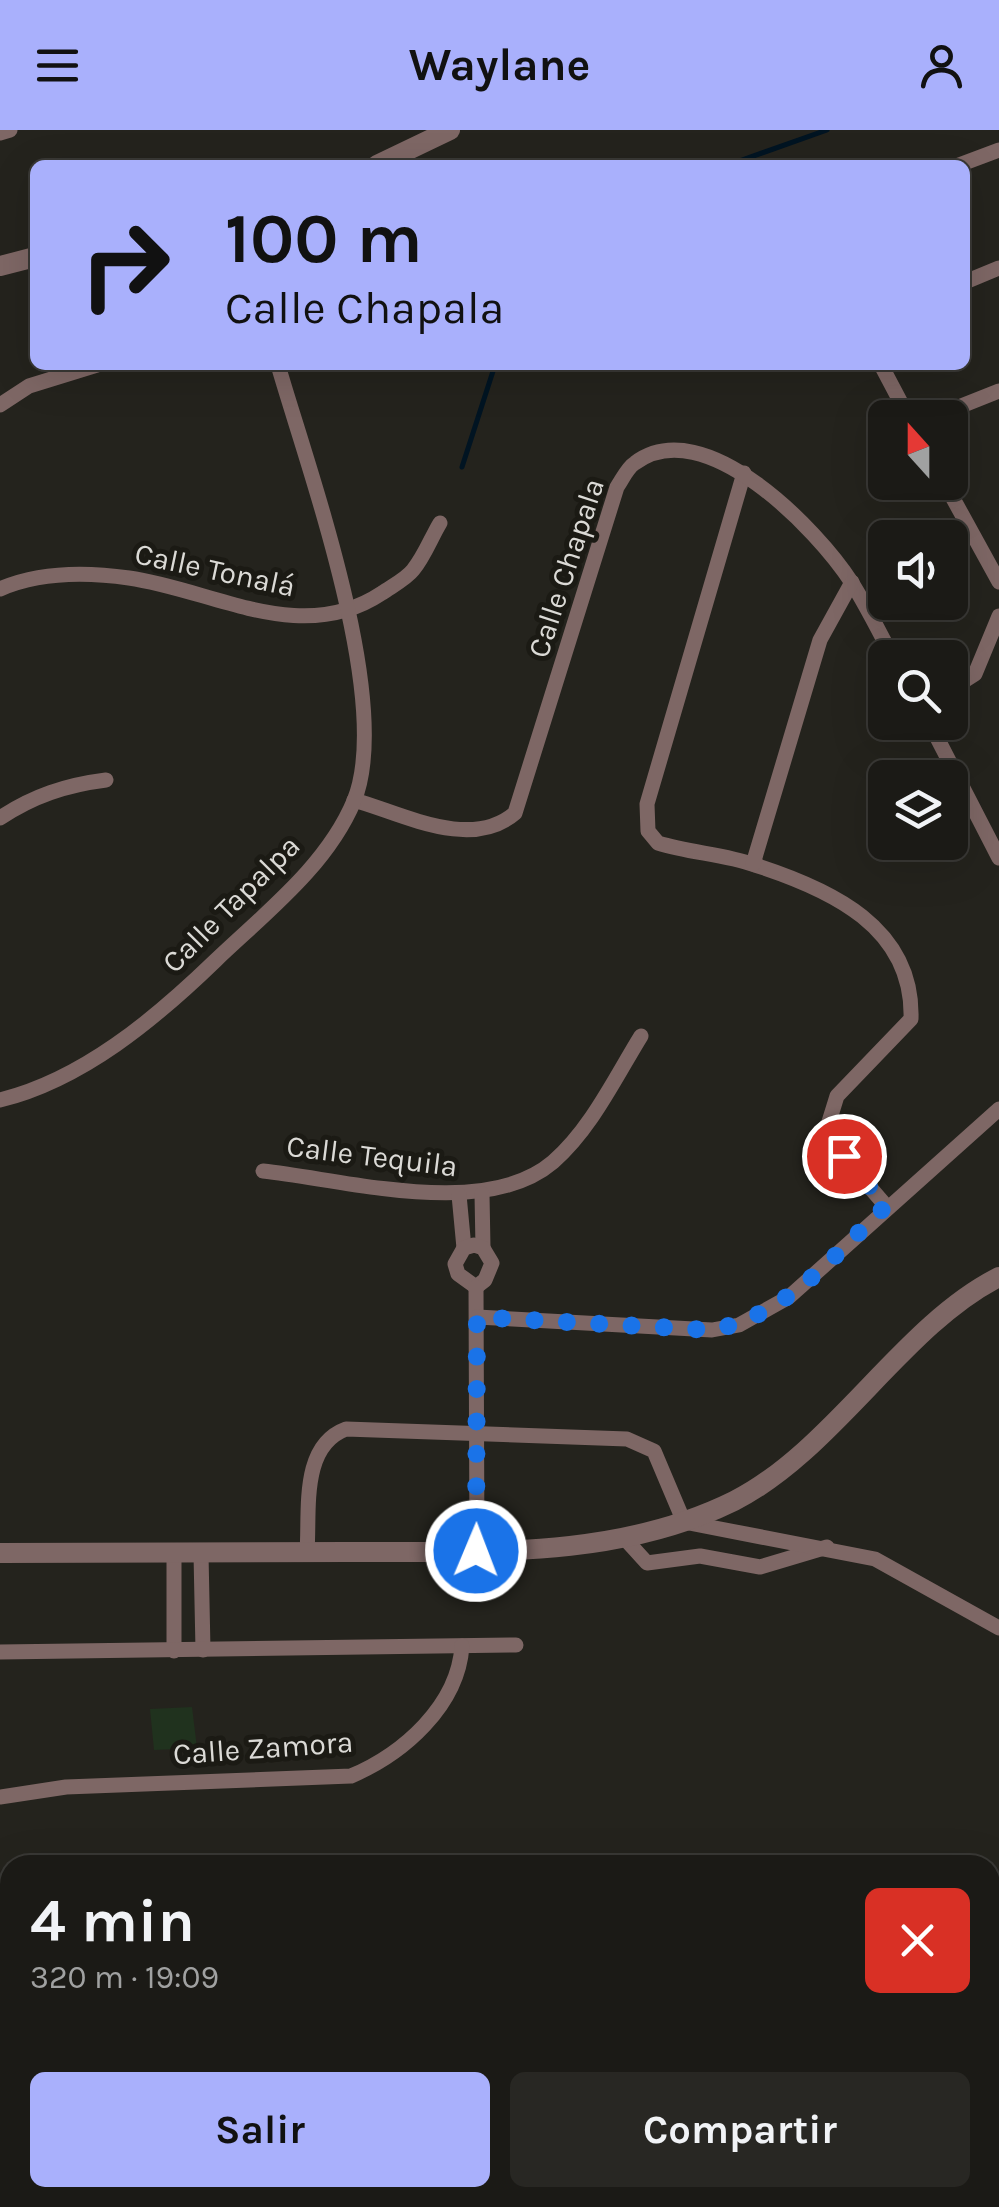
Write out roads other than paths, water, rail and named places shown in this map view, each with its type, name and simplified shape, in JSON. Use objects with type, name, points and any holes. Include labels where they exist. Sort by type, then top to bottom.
[{"type":"street","points":[[0,133],[10,130]]},
{"type":"street","points":[[387,160],[450,130]]},
{"type":"street","points":[[970,161],[999,150]]},
{"type":"street","points":[[0,266],[30,258]]},
{"type":"street","points":[[970,280],[999,268]]},
{"type":"street","points":[[0,405],[28,386],[81,370]]},
{"type":"street","name":"Calle Tapalpa","points":[[0,1100],[76,1069],[182,993],[300,880],[332,839],[354,800],[365,750],[363,692],[346,612],[279,370]]},
{"type":"street","points":[[884,370],[899,400]]},
{"type":"street","points":[[968,403],[999,391]]},
{"type":"street","name":"Calle Chapala","points":[[354,800],[463,831],[483,832],[515,813],[616,487],[633,464],[658,452],[682,451],[744,472],[806,524],[852,582],[884,640]]},
{"type":"street","points":[[744,472],[647,804],[648,831],[658,843],[754,864],[846,901],[868,916],[905,978],[912,998],[911,1019],[837,1096],[828,1125],[844,1156],[886,1206]]},
{"type":"street","points":[[954,500],[999,582]]},
{"type":"street","name":"Calle Tonalá","points":[[0,589],[20,580],[73,574],[111,576],[262,612],[308,618],[346,612],[413,571],[440,523]]},
{"type":"street","points":[[754,864],[820,640],[852,582]]},
{"type":"street","points":[[968,678],[975,674],[999,616]]},
{"type":"street","points":[[938,740],[999,858]]},
{"type":"street","points":[[0,818],[26,801],[72,784],[106,780]]},
{"type":"street","name":"Calle Tequila","points":[[263,1171],[459,1195],[518,1185],[554,1161],[592,1116],[641,1036]]},
{"type":"street","points":[[477,1317],[712,1330],[739,1325],[789,1297],[886,1206],[999,1109]]},
{"type":"street","points":[[476,1287],[485,1280],[492,1262],[483,1248],[482,1194]]},
{"type":"street","points":[[459,1195],[464,1248],[455,1264],[458,1274],[476,1287]]},
{"type":"street","points":[[464,1248],[483,1248]]},
{"type":"street","points":[[0,1553],[476,1551],[627,1540],[737,1500],[791,1462],[948,1314],[999,1277]]},
{"type":"street","points":[[476,1287],[476,1551]]},
{"type":"street","points":[[307,1552],[313,1466],[318,1448],[330,1434],[346,1429],[477,1432],[643,1443],[662,1464],[684,1522]]},
{"type":"street","points":[[684,1522],[875,1558],[999,1628]]},
{"type":"street","points":[[627,1540],[647,1563],[700,1556],[760,1568],[829,1547]]},
{"type":"street","points":[[174,1554],[174,1651]]},
{"type":"street","points":[[201,1554],[203,1650]]},
{"type":"street","points":[[0,1652],[516,1644]]},
{"type":"street","name":"Calle Zamora","points":[[0,1797],[66,1787],[351,1776],[390,1760],[433,1714],[460,1673],[462,1646]]},
{"type":"waterway","points":[[742,160],[827,130]]},
{"type":"waterway","points":[[462,467],[493,370]]}]
